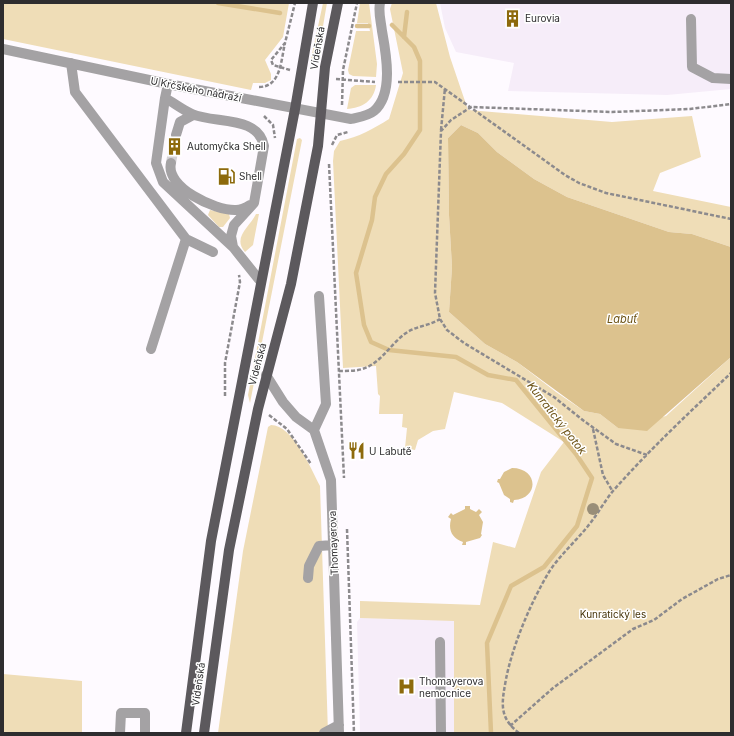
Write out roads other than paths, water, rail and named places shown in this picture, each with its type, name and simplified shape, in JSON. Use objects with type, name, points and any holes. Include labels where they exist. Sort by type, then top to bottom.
[{"type":"main road","name":"Vídeňská","points":[[186,733],[211,541],[295,109],[313,3]]},
{"type":"main road","name":"Vídeňská","points":[[204,733],[230,550],[266,375],[291,284],[316,154],[325,67],[338,3]]},
{"type":"street","name":"U Krčského nádraží","points":[[3,49],[168,84],[351,119],[365,116],[378,106],[384,96],[387,70],[380,3]]},
{"type":"street","points":[[691,18],[692,68],[713,78],[731,79]]},
{"type":"street","points":[[71,63],[75,92],[186,239],[213,252]]},
{"type":"street","points":[[168,84],[156,163],[163,182],[233,247],[261,282]]},
{"type":"street","points":[[165,98],[193,115],[248,126],[263,138],[264,146],[254,203],[234,225],[232,236],[233,247]]},
{"type":"street","points":[[176,135],[180,122],[193,115]]},
{"type":"street","points":[[171,163],[172,175],[175,181],[200,201],[212,206],[235,210],[243,209],[254,203]]},
{"type":"street","points":[[151,349],[186,239]]},
{"type":"street","points":[[266,375],[283,402],[296,417],[314,430],[326,404],[319,296]]},
{"type":"street","name":"Thomayerova","points":[[314,430],[331,480],[339,729]]},
{"type":"street","points":[[308,578],[309,566],[319,546],[333,545]]},
{"type":"street","points":[[440,642],[441,733]]},
{"type":"street","points":[[120,733],[120,713],[146,713],[145,733]]},
{"type":"street","points":[[324,733],[339,729]]},
{"type":"water","name":"Labuť","points":[[461,125],[478,133],[497,152],[534,179],[567,197],[669,232],[692,234],[731,247],[731,357],[647,431],[618,428],[600,414],[584,411],[517,362],[485,344],[449,312],[452,267],[449,215],[448,138]]},
{"type":"water","points":[[512,468],[521,469],[527,473],[531,478],[532,483],[532,489],[528,494],[522,498],[514,500],[513,503],[510,502],[510,499],[504,495],[499,483],[497,482],[504,472]]},
{"type":"water","points":[[465,506],[470,506],[470,509],[476,512],[479,509],[482,512],[479,515],[483,522],[482,535],[480,538],[466,542],[466,545],[462,545],[463,542],[456,538],[452,533],[450,527],[451,519],[448,517],[451,513],[453,515],[465,509]]},
{"type":"waterway","name":"Kunratický potok","points":[[218,3],[280,13]]},
{"type":"waterway","points":[[404,37],[407,12]]},
{"type":"waterway","name":"Kunratický potok","points":[[392,25],[414,47],[420,61],[420,130],[404,154],[386,174],[375,197],[372,220],[356,273],[364,325],[371,342],[389,350],[456,357],[488,375],[516,380],[576,454],[592,478],[577,526],[544,567],[511,586],[487,643],[491,733]]},
{"type":"waterway","name":"Kunratický potok","points":[[357,26],[369,26]]},
{"type":"tunnel","points":[[171,163],[176,135]]},
{"type":"place","name":"Eurovia","points":[[512,18]]},
{"type":"place","name":"Automyčka Shell","points":[[174,146]]},
{"type":"place","name":"Shell","points":[[226,176]]},
{"type":"place","name":"U Labutě","points":[[356,451]]},
{"type":"place","name":"Thomayerova nemocnice","points":[[406,687]]},
{"type":"park label","name":"Kunratický les","points":[[613,614]]}]
